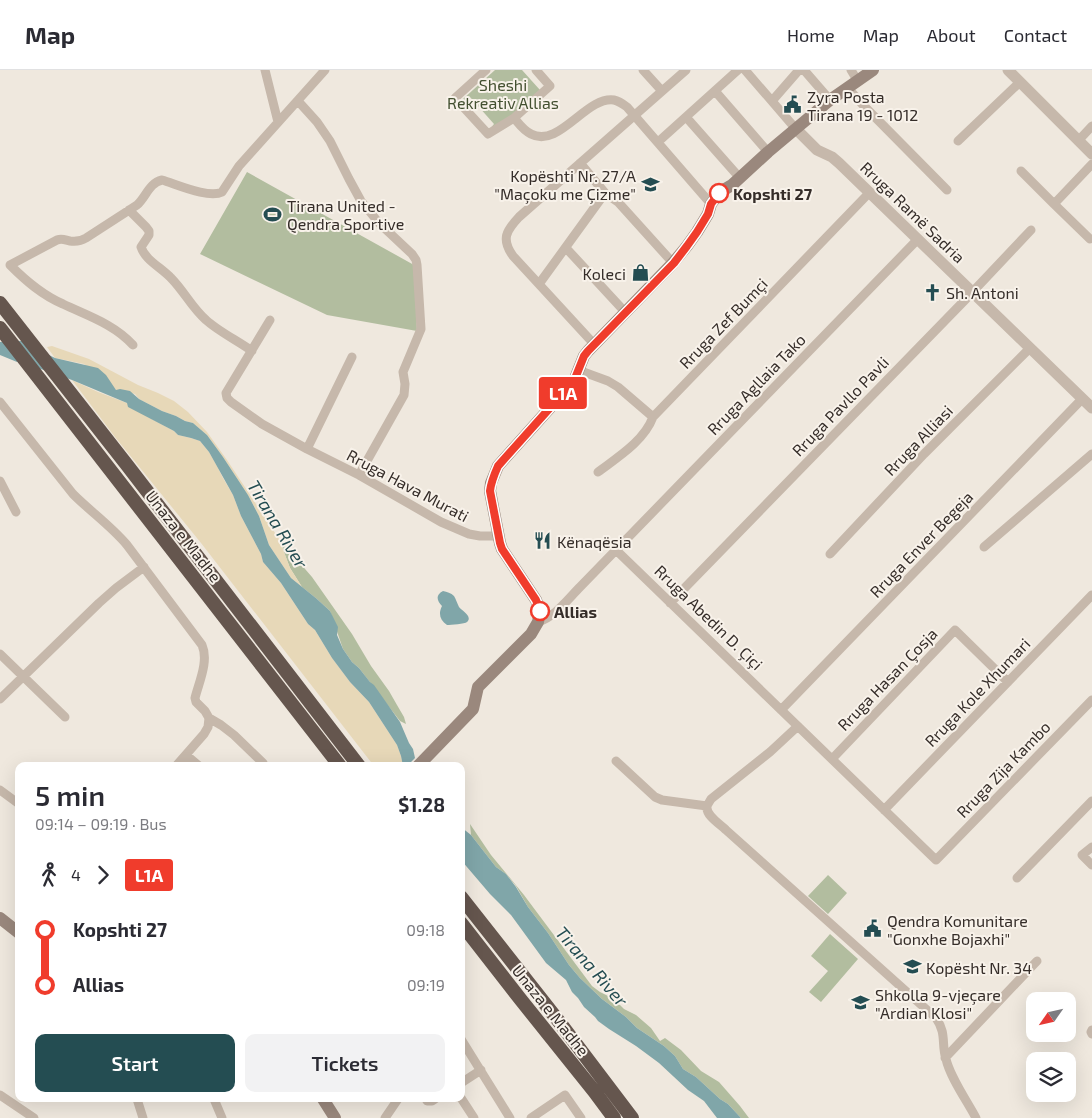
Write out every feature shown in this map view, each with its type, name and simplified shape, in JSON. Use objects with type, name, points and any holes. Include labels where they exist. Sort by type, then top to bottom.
[{"type":"highway","points":[[0,304],[356,762]]},
{"type":"highway","name":"Unaza e Madhe","points":[[2,330],[337,762]]},
{"type":"highway","points":[[465,903],[532,986],[632,1118]]},
{"type":"highway","name":"Unaza e Madhe","points":[[465,928],[594,1090],[614,1118]]},
{"type":"highway","points":[[532,986],[567,1020],[640,1118]]},
{"type":"highway","points":[[521,1000],[541,1034],[604,1118]]},
{"type":"main road","points":[[422,762],[473,710],[478,687],[531,634],[538,622],[540,611],[536,600],[502,549],[490,491],[498,466],[574,381],[584,356],[594,344],[674,263],[697,232],[708,214],[711,204],[720,192],[732,184],[852,79],[872,70]]},
{"type":"main road","points":[[0,918],[15,930]]},
{"type":"main road","points":[[325,1102],[335,1118]]},
{"type":"street","points":[[265,70],[278,122]]},
{"type":"street","points":[[133,345],[127,338],[104,322],[62,304],[37,290],[10,266],[62,238],[72,242],[86,238],[141,201],[155,182],[162,180],[203,193],[218,194],[225,188],[239,166],[326,70]]},
{"type":"street","points":[[486,70],[455,98],[488,134],[514,118],[550,86],[536,70]]},
{"type":"street","points":[[644,70],[662,91]]},
{"type":"street","points":[[594,344],[513,256],[506,243],[506,237],[509,229],[514,224],[686,70]]},
{"type":"street","points":[[658,142],[738,70]]},
{"type":"street","points":[[745,70],[795,128]]},
{"type":"street","points":[[772,101],[799,70]]},
{"type":"street","points":[[804,70],[830,100]]},
{"type":"street","points":[[1008,70],[1092,154]]},
{"type":"street","points":[[852,79],[863,105],[947,190]]},
{"type":"street","points":[[958,141],[1020,82]]},
{"type":"street","points":[[714,92],[768,152]]},
{"type":"street","points":[[514,118],[525,131],[533,136],[549,135],[558,132],[598,103],[606,100],[622,103],[711,204]]},
{"type":"street","points":[[298,101],[317,122],[330,141],[361,201],[379,223],[412,254],[417,264],[421,329],[403,372],[404,395],[359,475]]},
{"type":"street","points":[[686,117],[739,177]]},
{"type":"street","points":[[1078,141],[1092,126]]},
{"type":"street","name":"Rruga Ramë Sadria","points":[[795,128],[817,150],[839,163],[870,192],[1089,405]]},
{"type":"street","points":[[580,163],[606,193],[618,202],[674,263]]},
{"type":"street","points":[[1054,204],[1092,164]]},
{"type":"street","points":[[1021,170],[1090,239]]},
{"type":"street","name":"Rruga Zef Bumçi","points":[[598,472],[621,456],[639,438],[650,426],[653,417],[870,192]]},
{"type":"street","points":[[539,284],[606,193]]},
{"type":"street","points":[[129,210],[149,231],[149,235],[141,247],[145,255],[171,278],[206,321],[252,350]]},
{"type":"street","name":"Rruga Pavllo Pavli","points":[[670,603],[1031,230]]},
{"type":"street","name":"Rruga Agllaia Tako","points":[[616,550],[918,239]]},
{"type":"street","points":[[566,248],[626,313]]},
{"type":"street","name":"Rruga Hava Murati","points":[[270,320],[226,394],[227,398],[262,424],[359,475],[442,522],[461,531],[480,536],[499,536]]},
{"type":"street","name":"Rruga Alliasi","points":[[830,554],[924,454],[1030,348]]},
{"type":"street","points":[[307,449],[352,357]]},
{"type":"street","points":[[578,370],[608,381],[618,387],[653,417]]},
{"type":"street","points":[[0,402],[74,494],[86,507],[119,535],[202,645],[204,658],[196,702],[209,718],[234,735],[259,762]]},
{"type":"street","name":"Rruga Enver Begeja","points":[[781,710],[1089,405]]},
{"type":"street","points":[[984,547],[1092,454]]},
{"type":"street","points":[[0,480],[16,512]]},
{"type":"street","points":[[538,622],[557,610],[616,550]]},
{"type":"street","name":"Rruga Abedin D. Çiçi","points":[[616,550],[936,860]]},
{"type":"street","points":[[0,700],[110,594],[144,567]]},
{"type":"street","name":"Rruga Kole Xhumari","points":[[884,810],[1092,595]]},
{"type":"street","name":"Rruga Hasan Çosja","points":[[832,759],[955,630],[1008,682]]},
{"type":"street","points":[[0,654],[65,717]]},
{"type":"street","name":"Rruga Zija Kambo","points":[[936,860],[1092,700]]},
{"type":"street","points":[[180,762],[204,734],[208,727],[209,718]]},
{"type":"street","points":[[798,726],[770,752],[711,799],[707,810],[710,815],[936,1018],[944,1038],[945,1058],[976,1118]]},
{"type":"street","points":[[186,755],[194,762]]},
{"type":"street","points":[[616,761],[655,797],[662,800],[707,806]]},
{"type":"street","points":[[0,790],[15,801]]},
{"type":"street","points":[[1017,878],[1092,801]]},
{"type":"street","points":[[1092,847],[1082,855],[1092,865]]},
{"type":"street","points":[[945,1058],[1037,960]]},
{"type":"street","points":[[465,1046],[510,1118]]},
{"type":"street","points":[[465,1080],[481,1070]]},
{"type":"street","points":[[532,1118],[565,1094],[580,1118]]},
{"type":"street","points":[[0,1095],[34,1118]]},
{"type":"street","points":[[138,1102],[143,1118]]},
{"type":"street","points":[[215,1102],[222,1118]]},
{"type":"street","points":[[388,1116],[396,1102]]},
{"type":"street","points":[[464,1102],[474,1118]]},
{"type":"green space","name":"Sheshi Rekreativ Allias","points":[[495,70],[522,70],[540,90],[493,132],[490,129],[494,124],[470,97],[465,101],[463,99]]},
{"type":"green space","name":"Tirana United - Qendra Sportive","points":[[247,172],[414,265],[417,331],[327,315],[200,254]]},
{"type":"green space","points":[[279,539],[312,577],[352,634],[389,691],[406,724],[400,721],[343,649],[330,611],[302,587],[290,568]]},
{"type":"green space","points":[[470,824],[491,855],[524,895],[592,986],[624,1009],[636,1015],[651,1028],[660,1041],[665,1038],[681,1050],[701,1071],[719,1082],[749,1118],[741,1118],[728,1104],[696,1077],[683,1069],[675,1056],[664,1046],[637,1028],[580,978],[528,907],[516,886],[506,874],[496,867],[471,835]]},
{"type":"green space","points":[[828,875],[847,893],[828,914],[808,896]]},
{"type":"green space","points":[[830,934],[858,959],[821,1002],[809,992],[828,971],[811,956]]},
{"type":"sand","points":[[52,346],[89,359],[138,385],[174,401],[188,412],[207,432],[279,539],[290,568],[302,587],[291,578],[269,545],[259,516],[248,495],[207,435],[193,423],[162,411],[139,399],[135,394],[116,390],[84,364],[55,358],[47,347]]},
{"type":"sand","points":[[72,380],[127,403],[178,435],[200,441],[209,452],[233,495],[263,562],[281,583],[350,682],[369,702],[397,745],[402,762],[371,762],[201,543],[115,437]]},
{"type":"water","points":[[23,336],[25,343],[55,358],[98,368],[106,375],[116,390],[130,391],[139,399],[162,411],[193,423],[207,435],[248,495],[259,516],[269,545],[291,578],[330,611],[338,627],[337,635],[343,649],[352,662],[374,685],[400,722],[413,749],[415,758],[411,762],[402,762],[397,745],[369,702],[350,682],[281,583],[263,562],[233,495],[209,452],[200,441],[178,435],[174,431],[128,407],[127,403],[72,380],[0,355],[0,342],[21,341]]},
{"type":"water","points":[[443,591],[454,596],[459,607],[469,618],[467,622],[447,625],[443,621],[440,617],[442,606],[438,598],[439,594]]},
{"type":"water","points":[[465,830],[496,867],[506,874],[580,978],[637,1028],[664,1046],[675,1056],[683,1069],[696,1077],[728,1104],[741,1118],[717,1118],[704,1101],[688,1090],[659,1063],[598,1021],[572,992],[566,980],[546,963],[511,915],[465,865]]},
{"type":"bus line","name":"L1A","points":[[540,611],[536,600],[502,549],[490,491],[494,475],[498,466],[574,381],[584,356],[588,351],[674,263],[697,232],[708,214],[711,204],[719,193]]},
{"type":"place","name":"Zyra Posta Tirana 19 - 1012","points":[[793,105]]},
{"type":"place","name":"Kopështi Nr. 27/A \"Maçoku me Çizme\"","points":[[650,184]]},
{"type":"place","name":"Kopshti 27","points":[[719,193]]},
{"type":"place","name":"Tirana United - Qendra Sportive","points":[[273,214]]},
{"type":"place","name":"Koleci","points":[[640,273]]},
{"type":"place","name":"Sh. Antoni","points":[[932,292]]},
{"type":"place","name":"Kënaqësia","points":[[543,541]]},
{"type":"place","name":"Allias","points":[[540,611]]},
{"type":"place","name":"Qendra Komunitare \"Gonxhe Bojaxhi\"","points":[[873,929]]},
{"type":"place","name":"Kopësht Nr. 34","points":[[912,967]]},
{"type":"place","name":"Shkolla 9-vjeçare \"Ardian Klosi\"","points":[[861,1003]]},
{"type":"water label","name":"Tirana River","points":[[278,524]]},
{"type":"water label","name":"Tirana River","points":[[592,966]]}]
